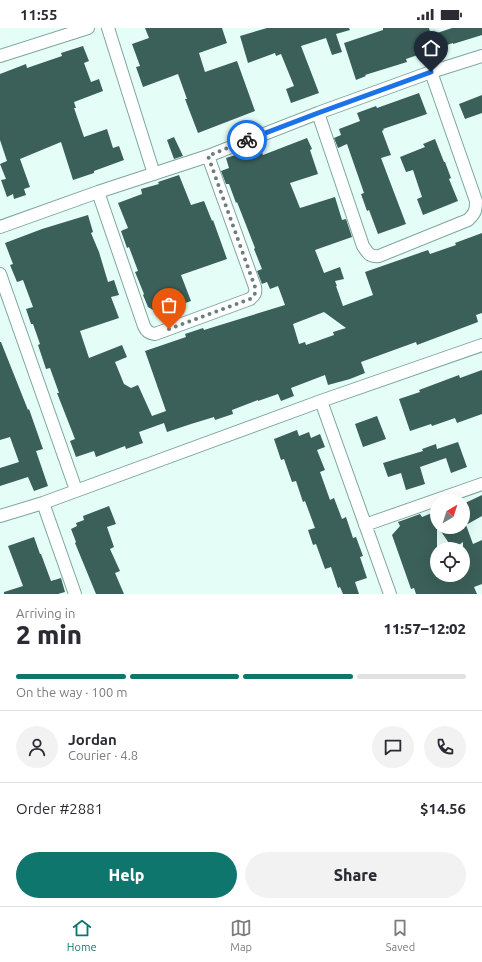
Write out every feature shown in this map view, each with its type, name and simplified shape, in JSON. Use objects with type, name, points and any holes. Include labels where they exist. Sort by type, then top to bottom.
[{"type":"street","points":[[0,56],[88,28]]},
{"type":"street","points":[[108,28],[154,174]]},
{"type":"street","points":[[0,227],[98,192],[208,156],[318,113],[431,72],[482,56]]},
{"type":"street","points":[[318,113],[363,246],[368,253],[373,256],[379,256],[468,220],[475,212],[476,201],[431,72]]},
{"type":"street","points":[[98,192],[146,331],[150,334],[155,334],[250,299],[256,292],[208,156]]},
{"type":"street","points":[[0,274],[76,490]]},
{"type":"street","points":[[0,516],[43,503],[321,401],[482,345]]},
{"type":"street","points":[[321,401],[390,594]]},
{"type":"street","points":[[365,525],[482,484]]},
{"type":"street","points":[[43,503],[75,594]]},
{"type":"building","points":[[145,28],[222,28],[227,43],[199,53],[205,72],[237,61],[255,111],[198,133],[185,99],[187,99],[178,74],[143,87],[136,67],[140,66],[132,44],[149,38]]},
{"type":"building","points":[[267,28],[349,28],[350,30],[336,34],[342,52],[332,55],[326,38],[301,46],[319,93],[291,103],[286,89],[294,86],[281,54],[276,56],[275,53],[248,63],[240,36]]},
{"type":"building","points":[[383,28],[429,28],[431,35],[452,28],[482,28],[482,35],[406,59],[407,62],[365,75],[366,76],[356,80],[344,43],[383,30]]},
{"type":"building","points":[[83,46],[89,61],[84,63],[91,82],[99,79],[103,91],[74,102],[76,108],[74,108],[84,137],[107,129],[113,148],[119,146],[124,160],[73,180],[61,142],[20,159],[30,187],[24,189],[26,195],[14,199],[13,194],[7,197],[1,180],[6,179],[0,164],[7,161],[0,140],[0,74],[26,64],[27,68],[62,56],[61,53]]},
{"type":"building","points":[[419,93],[427,114],[383,129],[384,130],[382,131],[391,155],[381,158],[406,224],[378,234],[361,194],[364,193],[347,144],[338,148],[334,138],[341,135],[339,129],[360,121],[357,113],[376,106],[377,108]]},
{"type":"building","points":[[482,95],[482,113],[465,119],[459,104]]},
{"type":"building","points":[[174,137],[183,156],[174,159],[167,140]]},
{"type":"building","points":[[307,138],[312,149],[310,150],[318,174],[290,183],[300,208],[335,197],[342,220],[346,219],[352,237],[315,250],[324,273],[340,267],[344,279],[335,281],[343,306],[373,295],[365,272],[428,250],[430,254],[456,245],[455,243],[482,233],[482,313],[476,315],[478,322],[417,345],[416,342],[361,362],[365,373],[350,379],[328,385],[325,375],[291,388],[294,396],[281,401],[278,394],[232,410],[233,414],[215,420],[214,417],[167,432],[164,423],[139,432],[143,443],[126,449],[125,446],[96,457],[94,451],[76,457],[70,441],[75,439],[57,393],[59,393],[50,368],[46,369],[38,345],[40,344],[26,309],[33,307],[23,280],[17,282],[10,265],[13,264],[5,243],[42,229],[88,215],[93,232],[91,233],[99,252],[108,282],[114,280],[119,295],[111,297],[119,318],[80,331],[89,358],[122,345],[127,357],[115,362],[124,384],[131,388],[138,385],[152,416],[166,411],[145,351],[186,337],[185,334],[203,328],[204,330],[285,305],[278,286],[270,289],[267,282],[262,284],[257,271],[262,269],[254,249],[255,248],[237,202],[236,203],[229,184],[226,184],[221,171],[229,168],[226,158],[260,147],[263,155]],"holes":[[[324,312],[346,328],[333,332],[334,335],[306,345],[305,342],[299,344],[293,324]]]},
{"type":"building","points":[[435,139],[451,178],[449,179],[458,201],[423,215],[417,199],[422,197],[413,170],[406,172],[400,157],[425,147],[423,144]]},
{"type":"building","points":[[179,175],[191,205],[204,201],[212,221],[213,220],[227,259],[181,275],[191,301],[158,313],[148,307],[143,295],[144,294],[135,272],[138,271],[121,231],[128,228],[118,203],[142,194],[141,189],[159,184],[158,182]]},
{"type":"building","points":[[0,342],[28,410],[29,409],[43,449],[36,451],[48,486],[34,491],[28,477],[0,486],[0,468],[19,462],[10,437],[0,440]]},
{"type":"building","points":[[482,370],[482,414],[457,423],[455,418],[432,426],[431,424],[410,431],[399,399],[420,392],[419,390],[459,375],[460,378]]},
{"type":"building","points":[[377,416],[386,439],[363,447],[355,424]]},
{"type":"building","points":[[297,430],[299,436],[309,432],[311,438],[320,434],[325,447],[317,450],[325,470],[320,472],[330,500],[334,498],[342,519],[346,517],[353,538],[356,537],[363,556],[360,557],[367,578],[355,582],[359,594],[343,594],[340,587],[338,588],[331,567],[325,569],[316,544],[313,545],[308,530],[315,528],[305,501],[303,502],[296,481],[292,482],[284,459],[281,460],[274,439]]},
{"type":"building","points":[[458,442],[467,467],[451,473],[446,458],[420,467],[425,484],[406,490],[401,473],[388,477],[383,463],[423,451],[422,449],[436,444],[437,449]]},
{"type":"building","points":[[482,495],[482,516],[470,523],[470,501]]},
{"type":"building","points":[[109,506],[116,524],[107,527],[114,547],[110,549],[120,571],[115,573],[124,594],[96,594],[75,543],[76,542],[71,529],[77,526],[76,523],[84,520],[83,516]]},
{"type":"building","points":[[420,514],[422,517],[430,514],[430,534],[437,534],[437,542],[430,542],[430,582],[470,582],[470,542],[448,542],[443,534],[469,534],[473,544],[482,540],[482,584],[474,587],[477,594],[416,594],[414,588],[411,589],[392,535],[400,526],[398,522]]},
{"type":"building","points":[[34,537],[51,581],[61,578],[65,592],[58,594],[4,594],[4,592],[23,586],[8,546]]},
{"type":"way so far","points":[[169,329],[250,299],[256,292],[208,156],[247,140]]},
{"type":"route","points":[[247,140],[431,72]]}]
